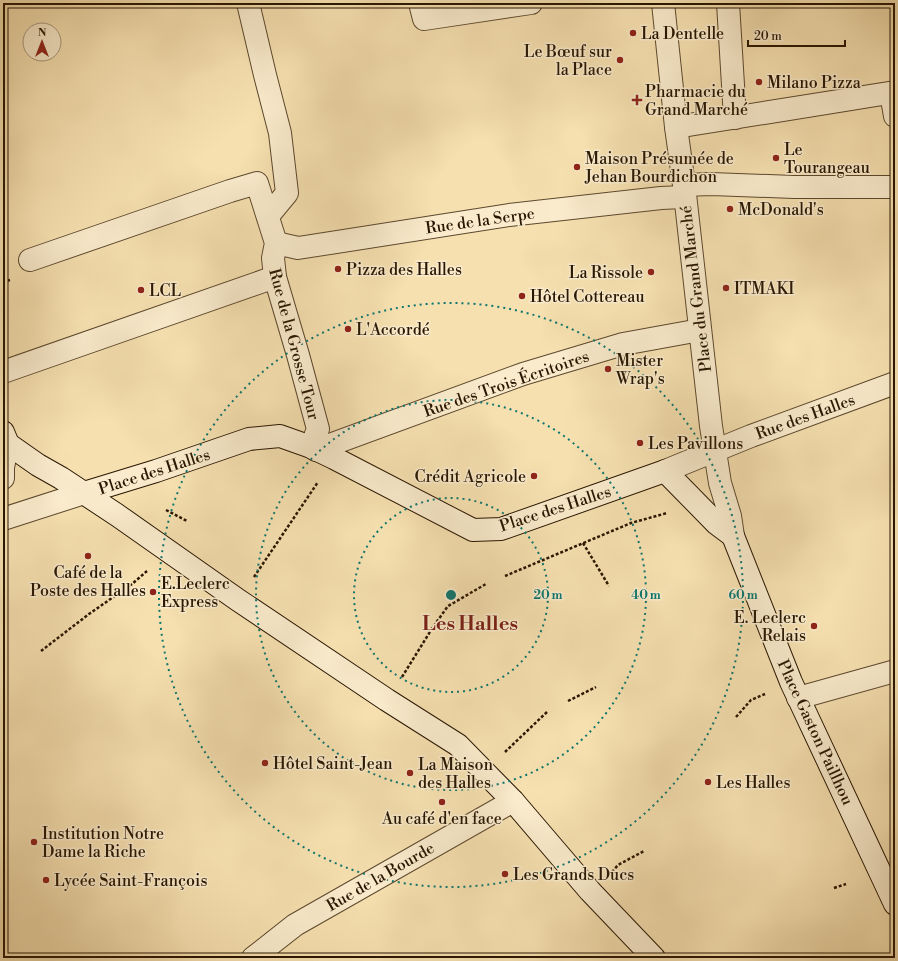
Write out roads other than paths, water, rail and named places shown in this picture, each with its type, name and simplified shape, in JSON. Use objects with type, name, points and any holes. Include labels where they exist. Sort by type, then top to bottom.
[{"type":"street","points":[[248,3],[280,133],[287,193],[268,216]]},
{"type":"street","points":[[420,3],[424,19],[531,3]]},
{"type":"street","name":"Place du Grand Marché","points":[[663,3],[676,127],[715,450]]},
{"type":"street","points":[[728,3],[735,118]]},
{"type":"street","points":[[676,127],[893,92],[895,116]]},
{"type":"street","name":"Rue de la Grosse Tour","points":[[30,260],[257,183],[276,243],[273,258],[275,277],[318,429],[314,449]]},
{"type":"street","name":"Rue de la Serpe","points":[[276,243],[298,248],[509,215],[661,198],[711,184],[794,188],[895,188]]},
{"type":"street","points":[[3,372],[275,277]]},
{"type":"street","name":"Rue des Trois Écritoires","points":[[314,449],[523,374],[623,344],[700,330]]},
{"type":"street","name":"Rue des Halles","points":[[715,450],[895,383]]},
{"type":"street","name":"Place des Halles","points":[[84,494],[249,439],[280,436],[314,449],[473,530],[501,529],[665,471],[715,450]]},
{"type":"street","points":[[3,478],[5,438]]},
{"type":"street","points":[[5,438],[38,465],[61,478],[84,494]]},
{"type":"street","name":"Place Gaston Paillhou","points":[[715,450],[720,483],[730,516],[733,536],[798,698],[895,904]]},
{"type":"street","points":[[665,471],[717,524],[733,536]]},
{"type":"street","points":[[3,519],[84,494]]},
{"type":"street","name":"Place des Halles","points":[[84,494],[117,515],[238,600],[458,745],[513,801]]},
{"type":"street","points":[[798,698],[895,671]]},
{"type":"street","points":[[513,801],[590,892],[654,958]]},
{"type":"street","name":"Rue de la Bourde","points":[[253,958],[295,925],[513,801]]},
{"type":"place","name":"La Dentelle","points":[[633,33]]},
{"type":"place","name":"Le Bœuf sur la Place","points":[[620,60]]},
{"type":"place","name":"Milano Pizza","points":[[759,82]]},
{"type":"place","name":"Pharmacie du Grand Marché","points":[[637,100]]},
{"type":"place","name":"Le Tourangeau","points":[[776,158]]},
{"type":"place","name":"Maison Présumée de Jehan Bourdichon","points":[[577,167]]},
{"type":"place","name":"McDonald's","points":[[730,209]]},
{"type":"place","name":"Pizza des Halles","points":[[338,269]]},
{"type":"place","name":"La Rissole","points":[[651,272]]},
{"type":"place","name":"ITMAKI","points":[[726,288]]},
{"type":"place","name":"LCL","points":[[141,290]]},
{"type":"place","name":"Hôtel Cottereau","points":[[522,296]]},
{"type":"place","name":"L'Accordé","points":[[348,329]]},
{"type":"place","name":"Mister Wrap's","points":[[608,369]]},
{"type":"place","name":"Les Pavillons","points":[[640,443]]},
{"type":"place","name":"Crédit Agricole","points":[[534,476]]},
{"type":"place","name":"Café de la Poste des Halles","points":[[88,556]]},
{"type":"place","name":"E.Leclerc Express","points":[[153,592]]},
{"type":"place","name":"E. Leclerc Relais","points":[[814,626]]},
{"type":"place","name":"Hôtel Saint-Jean","points":[[265,763]]},
{"type":"place","name":"La Maison des Halles","points":[[410,773]]},
{"type":"place","name":"Les Halles","points":[[708,782]]},
{"type":"place","name":"Au café d'en face","points":[[442,802]]},
{"type":"place","name":"Institution Notre Dame la Riche","points":[[34,842]]},
{"type":"place","name":"Les Grands Ducs","points":[[505,874]]},
{"type":"place","name":"Lycée Saint-François","points":[[46,880]]},
{"type":"district","name":"Les Halles","points":[[470,623]]}]
